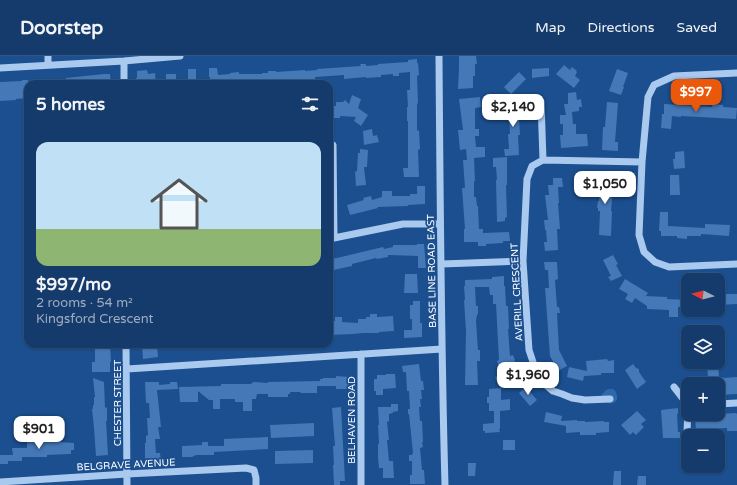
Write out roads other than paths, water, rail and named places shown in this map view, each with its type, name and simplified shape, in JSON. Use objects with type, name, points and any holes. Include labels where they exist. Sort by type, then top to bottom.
[{"type":"street","points":[[48,56],[48,65]]},
{"type":"street","points":[[0,68],[124,61],[149,57],[180,56]]},
{"type":"street","name":"BASE LINE ROAD EAST","points":[[439,56],[440,224],[442,264],[445,485]]},
{"type":"street","points":[[124,61],[124,80]]},
{"type":"street","points":[[737,73],[674,76],[654,85],[648,97],[642,162],[640,236],[644,252],[655,262],[669,267],[737,264]]},
{"type":"street","points":[[541,102],[543,160],[642,162]]},
{"type":"street","name":"AVERILL CRESCENT","points":[[543,160],[532,166],[527,180],[523,261],[529,350],[539,378],[553,391],[572,398],[585,400],[610,399]]},
{"type":"street","points":[[333,239],[403,224],[440,224]]},
{"type":"street","points":[[442,264],[523,261]]},
{"type":"street","name":"CHESTER STREET","points":[[126,348],[127,485]]},
{"type":"street","points":[[127,369],[442,349]]},
{"type":"street","name":"BELHAVEN ROAD","points":[[361,354],[361,485]]},
{"type":"street","points":[[674,387],[681,396]]},
{"type":"street","points":[[725,404],[737,403]]},
{"type":"street","name":"BELGRAVE AVENUE","points":[[0,482],[246,468],[254,470],[256,485]]}]
